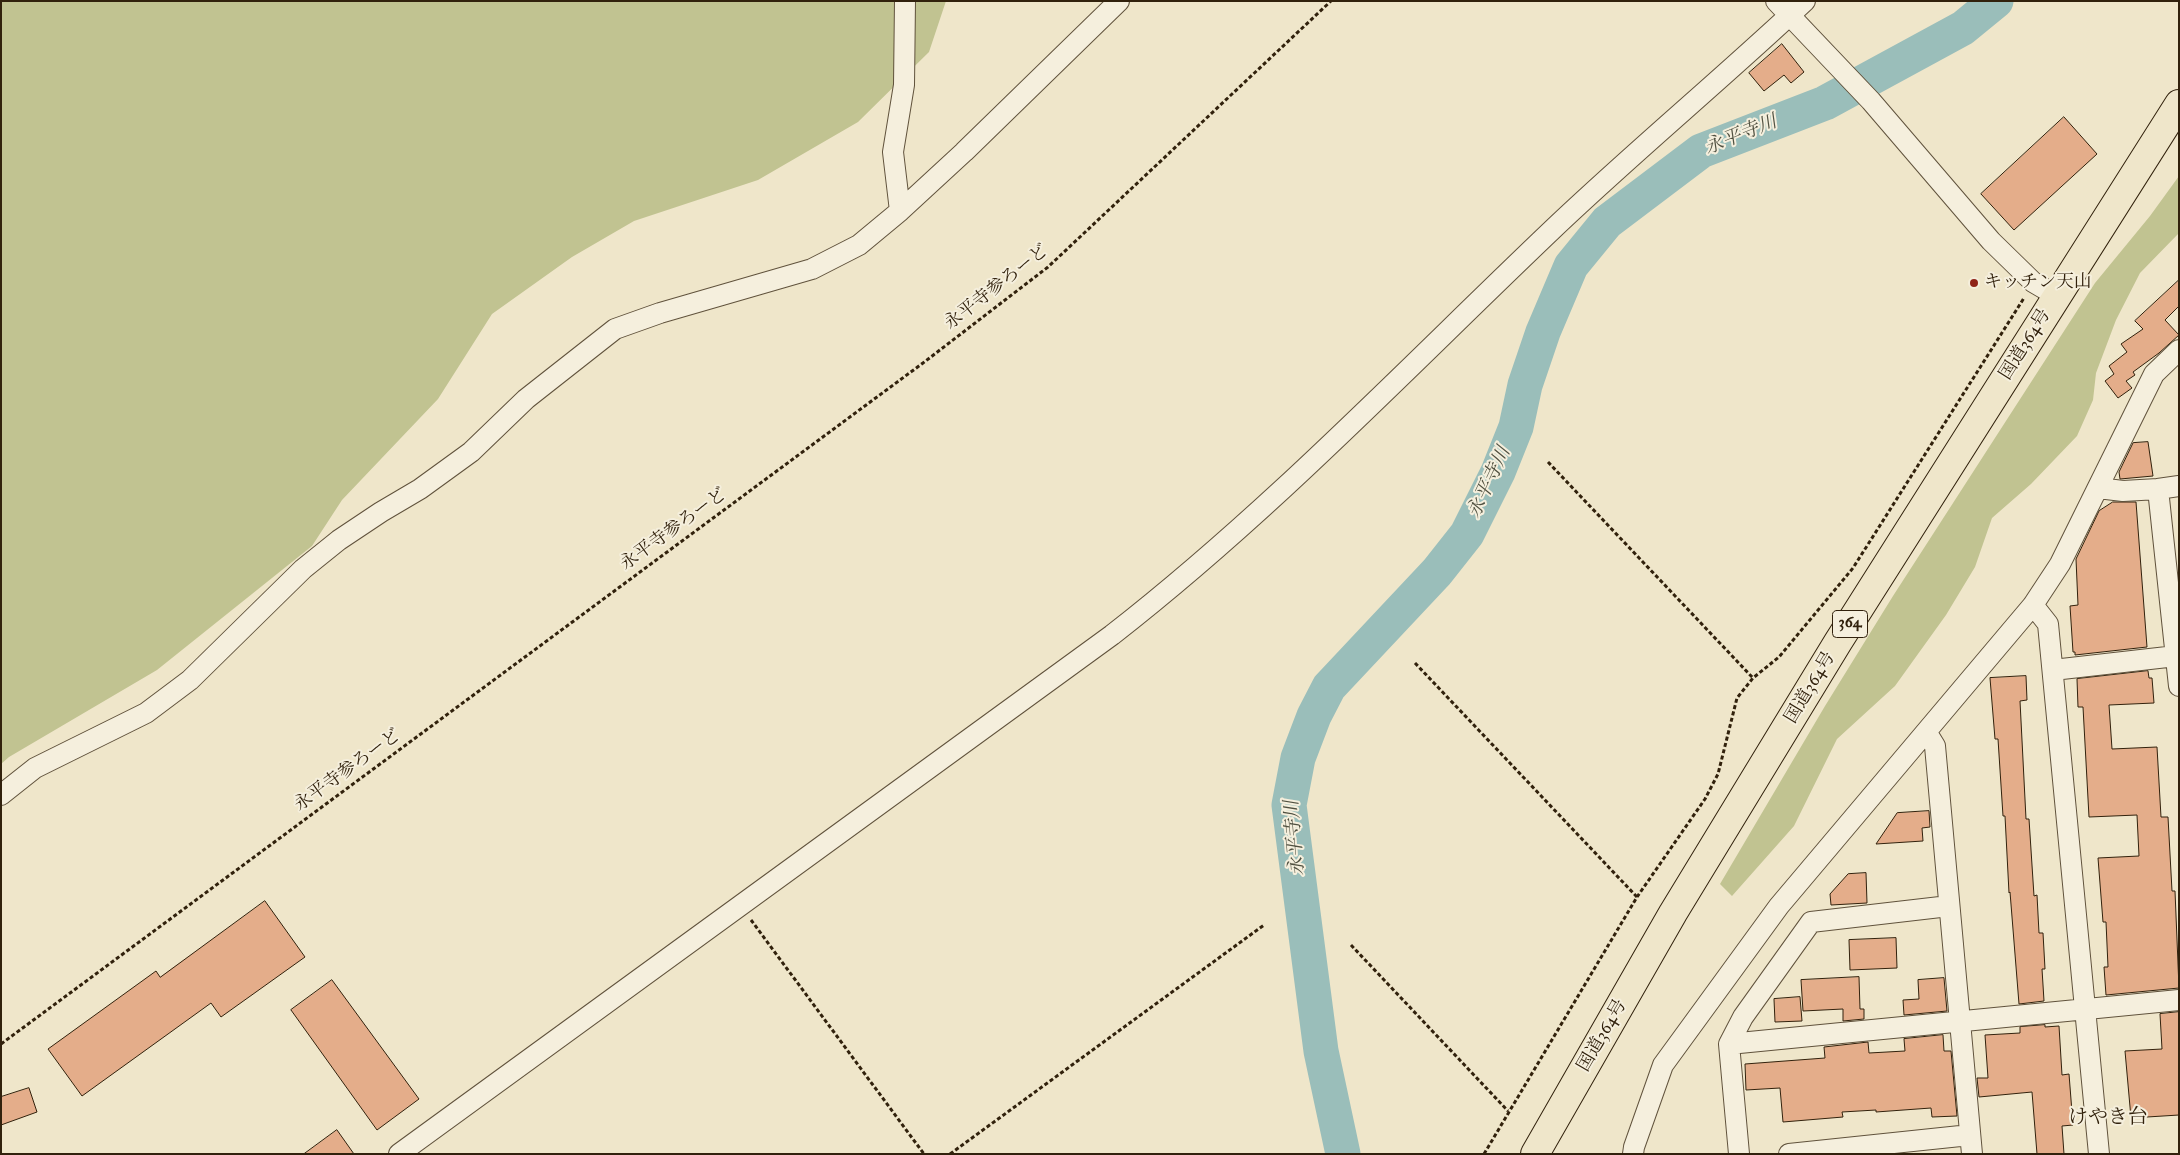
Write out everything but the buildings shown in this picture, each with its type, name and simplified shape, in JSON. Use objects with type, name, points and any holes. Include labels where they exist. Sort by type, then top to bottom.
[{"type":"highway","name":"国道364号","points":[[1536,1154],[1678,905],[1838,642],[2179,104]]},
{"type":"street","points":[[900,211],[893,152],[904,85],[905,1]]},
{"type":"street","points":[[1,795],[36,768],[146,713],[190,680],[303,569],[339,540],[420,489],[471,452],[526,399],[616,329],[660,313],[812,269],[859,245],[900,211],[964,152],[1119,1]]},
{"type":"street","points":[[398,1154],[1104,641],[1163,596],[1275,497],[1783,8],[1805,1]]},
{"type":"street","points":[[1783,8],[1871,101],[1992,241],[2033,282],[2057,296]]},
{"type":"street","points":[[1633,1154],[1663,1065],[1779,906],[1927,733],[2033,605],[2060,564],[2154,374],[2179,350]]},
{"type":"street","points":[[2098,488],[2123,491],[2179,486]]},
{"type":"street","points":[[2158,489],[2179,686]]},
{"type":"street","points":[[2033,605],[2048,624],[2100,1154]]},
{"type":"street","points":[[2053,670],[2176,656]]},
{"type":"street","points":[[1789,1154],[1971,1144],[1935,746],[1927,733]]},
{"type":"street","points":[[1739,1154],[1729,1044],[1743,1017],[1810,922],[1949,906]]},
{"type":"street","points":[[1729,1044],[1959,1020],[2179,1000]]},
{"type":"path","name":"永平寺参ろーど","points":[[1,1044],[915,369],[1048,267],[1331,1]]},
{"type":"path","points":[[1484,1154],[1637,897],[1705,799],[1718,774],[1737,698],[1753,678],[1779,657],[1853,568],[2033,282]]},
{"type":"path","points":[[1548,462],[1753,678]]},
{"type":"path","points":[[1415,663],[1637,897]]},
{"type":"path","points":[[740,905],[924,1154]]},
{"type":"path","points":[[950,1154],[1264,925]]},
{"type":"path","points":[[1351,945],[1508,1111]]},
{"type":"green space","points":[[1,1],[946,1],[929,52],[858,122],[758,180],[634,221],[572,257],[492,314],[438,399],[342,500],[312,546],[157,670],[9,757],[1,764]]},
{"type":"green space","points":[[2179,176],[2179,233],[2140,273],[2116,320],[2096,373],[2093,400],[2077,436],[2031,484],[1992,518],[1975,567],[1946,615],[1895,686],[1837,739],[1794,826],[1732,896],[1720,884],[1825,706],[1893,596],[2095,283],[2150,216]]},
{"type":"waterway","name":"永平寺川","points":[[1343,1154],[1321,1051],[1289,805],[1298,758],[1314,716],[1329,687],[1437,572],[1467,534],[1498,472],[1516,427],[1525,385],[1543,332],[1571,266],[1607,222],[1701,151],[1825,103],[1963,28],[1996,1]]},
{"type":"place","name":"キッチン天山","points":[[1974,283]]},
{"type":"district","name":"けやき台","points":[[2108,1119]]}]
